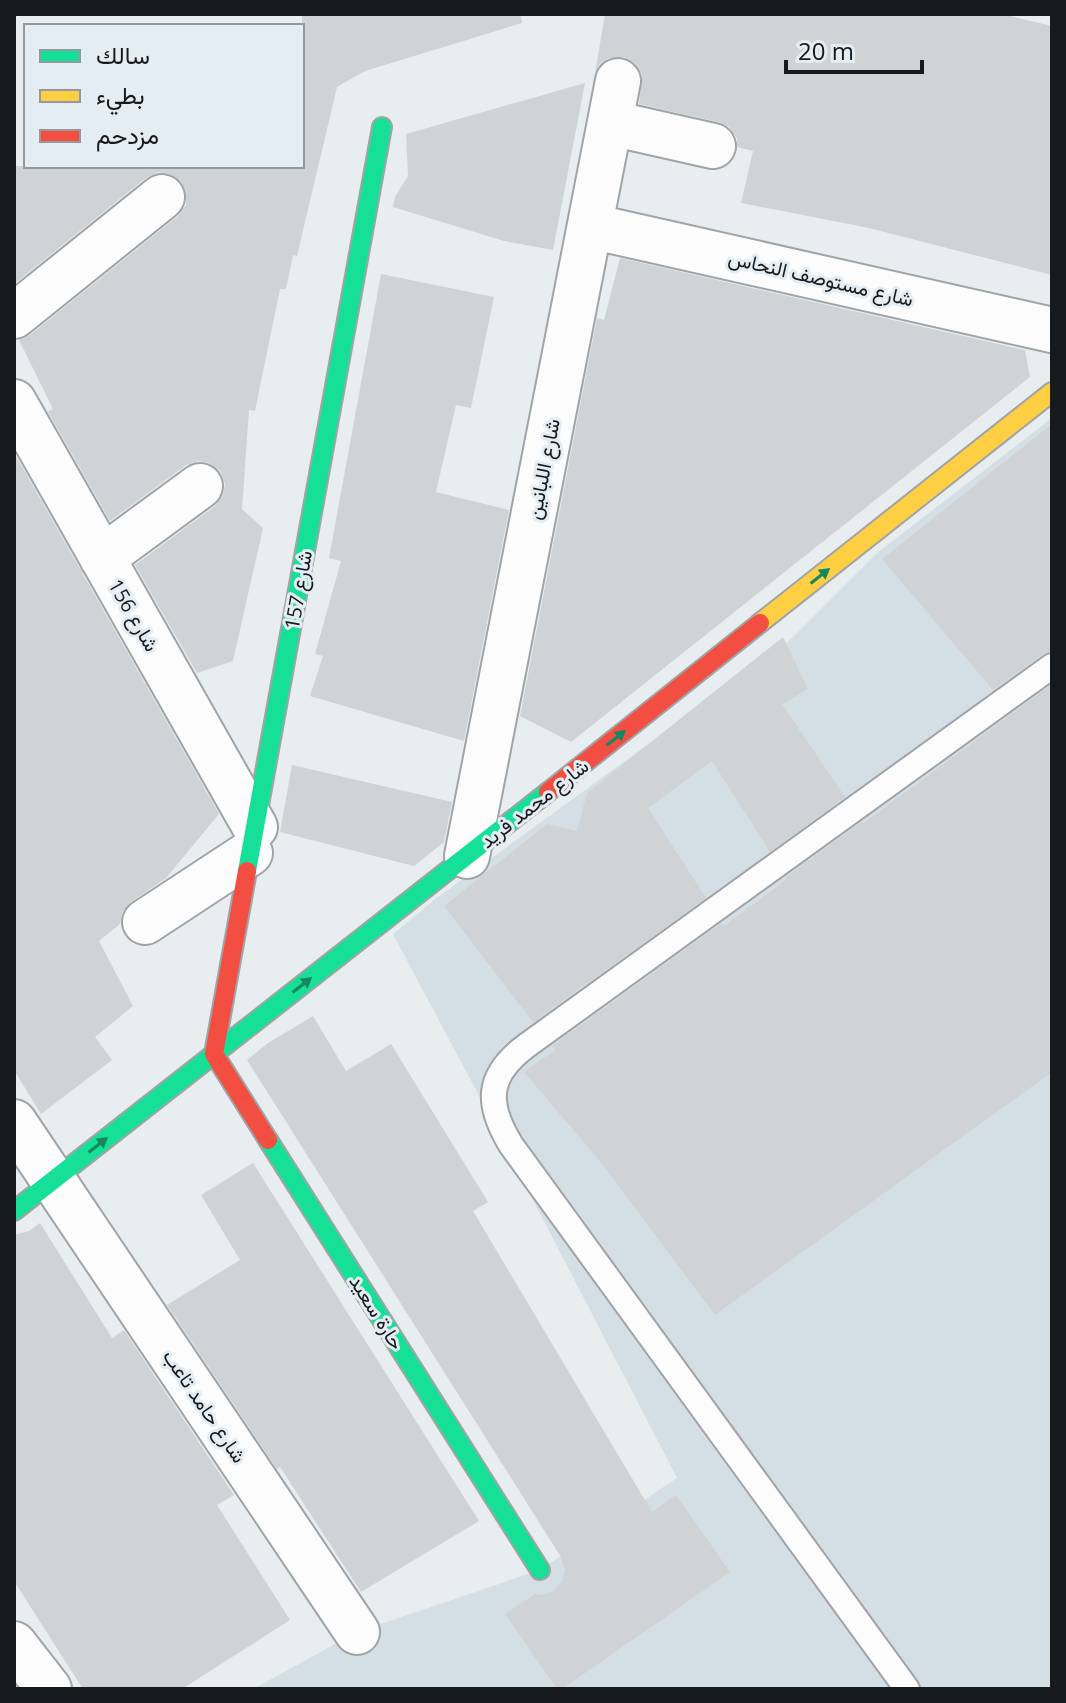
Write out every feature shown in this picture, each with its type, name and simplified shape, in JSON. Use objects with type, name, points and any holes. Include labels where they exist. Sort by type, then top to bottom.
[{"type":"street","name":"شارع اللبانين","points":[[467,856],[614,102],[713,146]]},
{"type":"street","name":"شارع 157","points":[[214,1054],[382,127]]},
{"type":"street","points":[[14,316],[162,197]]},
{"type":"street","name":"شارع مستوصف النحاس","points":[[590,226],[1052,330]]},
{"type":"street","name":"شارع محمد فريد","points":[[14,1211],[1052,392]]},
{"type":"street","name":"شارع 156","points":[[14,402],[102,558],[252,840]]},
{"type":"street","points":[[102,558],[200,486]]},
{"type":"street","points":[[145,922],[252,840]]},
{"type":"street","name":"حارة سعيد","points":[[214,1054],[540,1570]]},
{"type":"street","name":"شارع حامد تاعب","points":[[14,1122],[357,1632]]},
{"type":"street","points":[[14,1644],[49,1689]]},
{"type":"lane","points":[[907,1689],[511,1145],[495,1115],[495,1082],[507,1062],[526,1046],[1052,666]]},
{"type":"shaded area","points":[[1052,418],[1052,1689],[253,1689],[357,1632],[540,1570],[677,1478],[393,934],[438,897],[786,644],[877,553]]},
{"type":"building","points":[[302,14],[520,14],[522,23],[365,71],[337,87],[297,256],[293,255],[286,289],[280,289],[255,411],[249,410],[242,509],[263,528],[233,661],[197,673],[135,565],[215,506],[223,495],[225,484],[221,472],[209,463],[198,461],[186,465],[110,521],[48,412],[53,409],[19,340],[30,335],[178,216],[186,205],[186,192],[181,181],[170,174],[159,172],[147,177],[14,284],[14,166],[304,168]]},
{"type":"building","points":[[605,14],[1001,14],[1052,26],[1052,275],[869,228],[741,203],[753,151],[737,147],[737,138],[729,127],[639,104],[642,74],[635,63],[624,57],[609,58],[600,64],[595,73]]},
{"type":"building","points":[[585,83],[553,250],[504,241],[393,207],[395,197],[408,176],[406,134]]},
{"type":"building","points":[[620,258],[1025,350],[1030,377],[571,742],[520,716],[597,318],[604,320]]},
{"type":"building","points":[[381,274],[494,297],[471,408],[456,405],[436,492],[509,510],[464,741],[310,696],[323,656],[315,654],[341,561],[329,558]]},
{"type":"building","points":[[1052,424],[1052,651],[1043,654],[993,690],[882,559]]},
{"type":"building","points":[[16,456],[219,814],[166,878],[131,902],[122,912],[120,924],[99,941],[133,1006],[95,1037],[112,1060],[41,1114],[14,1070]]},
{"type":"building","points":[[783,637],[808,689],[782,704],[845,797],[770,852],[712,761],[648,808],[706,898],[533,1022],[444,906],[547,824],[577,831],[587,793]]},
{"type":"building","points":[[1052,684],[1052,1072],[715,1315],[599,1160],[524,1072],[555,1050],[552,1046],[722,923],[724,926],[786,877]]},
{"type":"building","points":[[292,765],[452,802],[444,842],[414,866],[280,832]]},
{"type":"building","points":[[313,1016],[346,1071],[391,1044],[488,1202],[473,1211],[652,1512],[676,1495],[730,1572],[562,1689],[557,1689],[505,1614],[535,1594],[554,1591],[562,1581],[565,1570],[561,1557],[247,1060],[268,1043]]},
{"type":"building","points":[[253,1163],[479,1521],[361,1592],[280,1467],[277,1469],[167,1305],[240,1260],[201,1195]]},
{"type":"building","points":[[40,1223],[112,1338],[124,1330],[234,1495],[217,1505],[290,1620],[182,1689],[83,1689],[14,1581],[14,1235],[29,1231]]},
{"type":"traffic: fast","points":[[247,871],[382,127]]},
{"type":"traffic: fast","points":[[14,1211],[548,792]]},
{"type":"traffic: fast","points":[[268,1140],[540,1570]]},
{"type":"traffic: slow","points":[[760,623],[1052,392]]},
{"type":"traffic: jam","points":[[548,792],[760,623]]},
{"type":"traffic: jam","points":[[247,871],[214,1054],[268,1140]]}]
